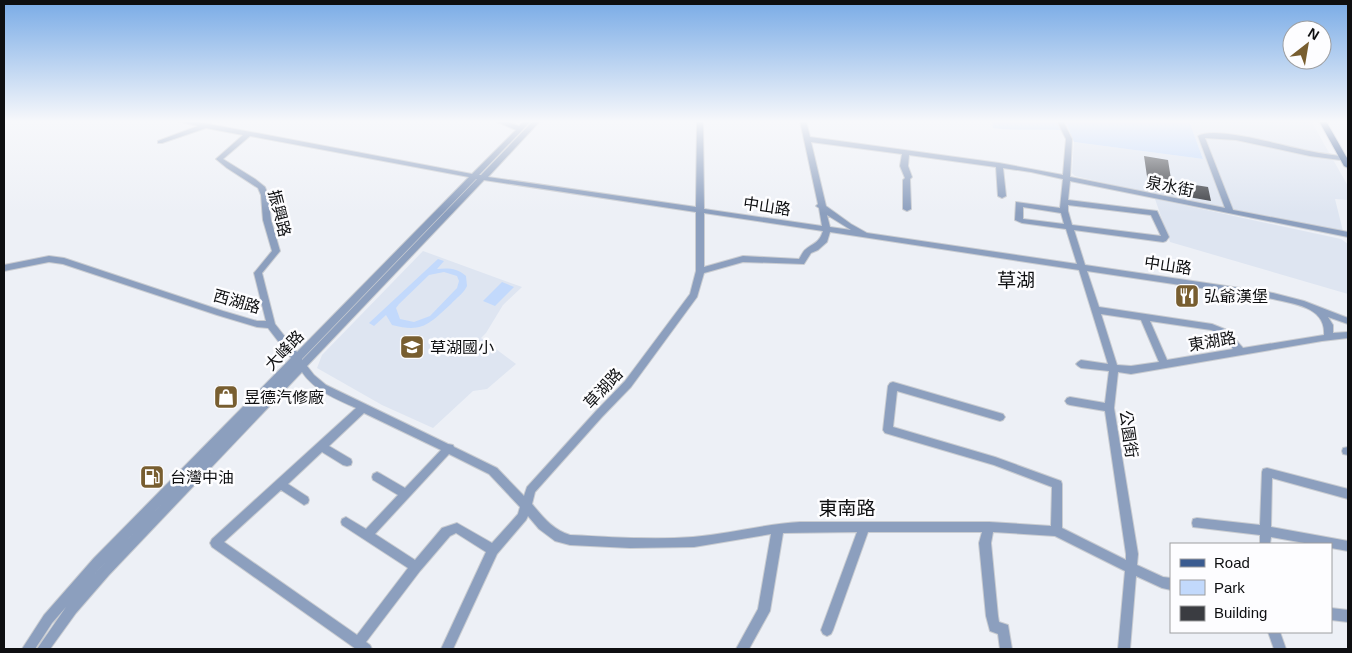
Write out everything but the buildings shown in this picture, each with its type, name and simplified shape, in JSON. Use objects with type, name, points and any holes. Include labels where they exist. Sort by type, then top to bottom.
[{"type":"street","name":"振興路","points":[[228,151],[219,159],[238,174],[253,181],[261,188],[264,194],[265,208],[276,251],[258,273],[272,325]]},
{"type":"street","name":"中山路","points":[[341,151],[478,177],[1273,296],[1348,321]]},
{"type":"street","name":"大峰路","points":[[43,649],[72,609],[105,571],[500,151]]},
{"type":"street","name":"大峰路","points":[[478,177],[505,151]]},
{"type":"street","name":"草湖路","points":[[447,649],[493,550],[522,517],[531,490],[628,384],[650,357],[694,295],[700,270],[700,151]]},
{"type":"street","points":[[700,270],[743,259],[801,262],[808,251],[824,240],[826,230],[809,151]]},
{"type":"street","name":"泉水街","points":[[902,151],[999,165],[1348,235]]},
{"type":"street","name":"公園街","points":[[1068,151],[1064,211],[1071,228],[1114,369],[1108,408],[1132,554],[1124,649]]},
{"type":"street","points":[[1207,151],[1230,212]]},
{"type":"street","points":[[1299,151],[1347,159]]},
{"type":"street","points":[[906,152],[904,166],[908,179],[907,209]]},
{"type":"street","points":[[999,165],[1002,196]]},
{"type":"street","points":[[1064,202],[1154,213],[1165,237],[1163,239],[1022,221],[1019,220],[1018,208],[1019,204],[1064,211]]},
{"type":"street","points":[[820,206],[848,226],[872,237]]},
{"type":"street","name":"西湖路","points":[[4,268],[49,259],[64,261],[257,324],[272,325],[311,378],[323,388],[493,471],[526,506]]},
{"type":"street","points":[[1095,310],[1212,327],[1224,332],[1240,351]]},
{"type":"street","points":[[1318,310],[1329,325],[1328,337]]},
{"type":"street","points":[[1144,317],[1164,364]]},
{"type":"street","name":"東湖路","points":[[1081,364],[1131,370],[1348,335]]},
{"type":"street","name":"大峰路","points":[[28,649],[48,619],[98,562],[299,363]]},
{"type":"street","points":[[1000,417],[892,386],[888,430],[995,461],[1057,484],[1056,531]]},
{"type":"street","points":[[1070,400],[1108,408]]},
{"type":"street","points":[[364,407],[216,543],[362,646],[416,567],[450,529],[457,528],[493,550]]},
{"type":"street","points":[[321,446],[347,462]]},
{"type":"street","points":[[367,535],[449,448]]},
{"type":"street","points":[[1266,543],[1267,472],[1348,494]]},
{"type":"street","points":[[377,477],[406,494]]},
{"type":"street","points":[[280,484],[304,500]]},
{"type":"street","name":"東南路","points":[[526,506],[551,532],[559,537],[570,540],[630,543],[694,542],[778,528],[865,526],[989,527],[1056,531],[1131,568],[1170,584]]},
{"type":"street","points":[[346,522],[416,567]]},
{"type":"street","points":[[1197,523],[1266,531],[1332,543]]},
{"type":"street","points":[[827,630],[865,526]]},
{"type":"street","points":[[989,527],[985,542],[992,616],[994,627],[1004,629],[1006,649]]},
{"type":"street","points":[[742,649],[764,611],[778,528]]},
{"type":"street","points":[[1332,543],[1348,546]]},
{"type":"street","points":[[1332,614],[1348,616]]},
{"type":"street","points":[[1274,633],[1280,649]]},
{"type":"shaded area","points":[[1073,151],[1146,151],[1203,159],[1200,151],[1328,151],[1348,186],[1348,200],[1335,199],[1343,231],[1126,188],[1075,176],[1072,173]]},
{"type":"shaded area","points":[[1155,199],[1341,239],[1348,244],[1348,294],[1170,242]]},
{"type":"shaded area","name":"草湖國小","points":[[423,251],[522,287],[503,305],[481,338],[516,364],[487,389],[473,391],[433,428],[382,405],[317,368],[322,355]]},
{"type":"green space","points":[[1146,151],[1200,151],[1203,159]]},
{"type":"green space","points":[[438,259],[444,261],[437,269],[452,269],[466,276],[467,286],[464,291],[437,317],[425,325],[411,328],[392,325],[386,315],[374,326],[369,323]],"holes":[[[444,272],[457,276],[459,281],[457,288],[430,316],[414,322],[400,319],[396,308],[429,275]]]},
{"type":"green space","points":[[502,282],[514,287],[495,306],[483,301]]},
{"type":"place","name":"弘爺漢堡","points":[[1187,296]]},
{"type":"place","name":"草湖國小","points":[[412,347]]},
{"type":"place","name":"昱德汽修廠","points":[[226,397]]},
{"type":"place","name":"台灣中油","points":[[152,477]]},
{"type":"district","name":"草湖","points":[[1016,280]]}]
